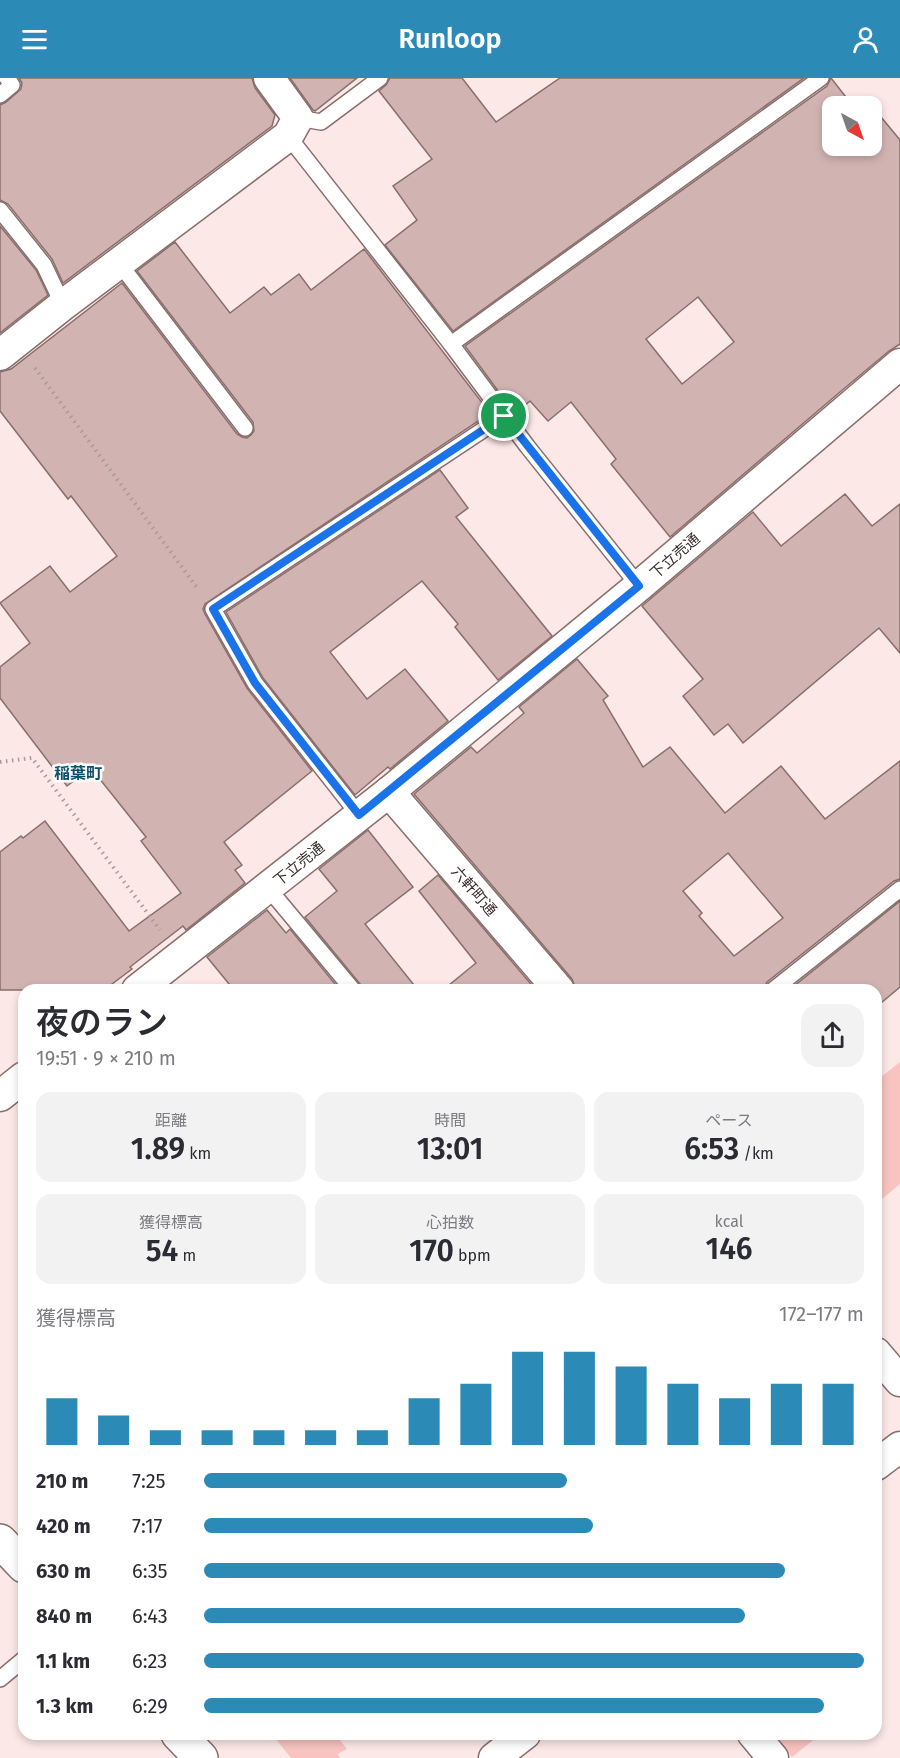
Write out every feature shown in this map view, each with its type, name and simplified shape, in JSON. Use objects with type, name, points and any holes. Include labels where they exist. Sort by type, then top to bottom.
[{"type":"street","points":[[8,349],[293,127],[268,78]]},
{"type":"street","name":"下立売通","points":[[145,984],[389,792],[639,586],[900,364]]},
{"type":"street","name":"六軒町通","points":[[389,792],[554,984]]},
{"type":"street","points":[[0,1096],[18,1082]]},
{"type":"street","points":[[882,1360],[900,1381]]},
{"type":"street","points":[[882,1460],[900,1447]]},
{"type":"street","points":[[0,1541],[18,1560]]},
{"type":"street","points":[[184,1740],[201,1758]]},
{"type":"street","points":[[494,1758],[517,1740]]},
{"type":"street","points":[[758,1740],[772,1758]]},
{"type":"lane","points":[[0,95],[12,85],[7,78]]},
{"type":"lane","points":[[380,78],[321,122],[293,127],[504,416],[639,586]]},
{"type":"lane","points":[[451,344],[821,78]]},
{"type":"lane","points":[[0,210],[44,265],[63,305]]},
{"type":"lane","points":[[119,263],[245,428]]},
{"type":"lane","points":[[359,815],[255,683],[213,609],[504,416]]},
{"type":"lane","points":[[268,888],[348,984]]},
{"type":"lane","points":[[781,984],[900,889]]},
{"type":"lane","points":[[0,1679],[18,1664]]},
{"type":"path","points":[[8,349],[213,609]]},
{"type":"path","points":[[0,762],[32,758],[180,957]]},
{"type":"shaded area","points":[[900,1062],[900,1184],[882,1199],[882,1076]]},
{"type":"shaded area","points":[[277,1740],[340,1740],[347,1749],[338,1754],[340,1758],[291,1758]]},
{"type":"shaded area","points":[[779,1740],[813,1740],[792,1757]]},
{"type":"building","points":[[19,78],[252,78],[255,88],[275,115],[272,126],[63,283],[52,259],[8,204],[0,200],[0,105],[21,89],[22,83]]},
{"type":"building","points":[[290,78],[357,78],[315,111]]},
{"type":"building","points":[[390,78],[462,78],[496,122],[560,78],[804,78],[453,331],[385,245],[417,220],[393,186],[432,159],[379,91]]},
{"type":"building","points":[[831,78],[845,96],[822,96],[822,156],[882,156],[882,118],[900,140],[900,344],[670,537],[611,464],[616,459],[571,402],[548,421],[530,401],[517,412],[509,402],[507,403],[465,346],[827,86]],"holes":[[[698,297],[734,342],[682,384],[646,339]]]},
{"type":"building","points":[[0,226],[36,270],[48,295],[0,333]]},
{"type":"building","points":[[175,242],[230,313],[264,287],[271,295],[299,274],[311,290],[364,249],[490,413],[205,604],[203,609],[205,614],[247,688],[312,771],[224,842],[242,865],[235,870],[245,883],[186,930],[183,926],[112,984],[18,984],[18,990],[0,990],[0,852],[45,821],[129,931],[181,893],[141,841],[146,837],[91,768],[67,786],[0,698],[0,667],[30,643],[0,603],[50,566],[70,592],[117,556],[71,496],[68,499],[0,411],[0,372],[11,369],[122,283],[237,434],[247,438],[254,431],[253,422],[137,271]]},
{"type":"building","points":[[440,470],[468,508],[456,517],[552,636],[498,680],[455,627],[458,624],[422,581],[330,652],[367,699],[405,669],[448,721],[355,795],[263,678],[226,612]]},
{"type":"building","points":[[845,494],[872,526],[900,504],[900,653],[879,628],[743,743],[728,724],[714,735],[683,696],[703,679],[642,606],[753,512],[781,546]]},
{"type":"building","points":[[577,659],[608,696],[603,700],[643,767],[670,747],[725,813],[781,766],[825,819],[900,761],[900,879],[894,881],[766,984],[574,984],[572,979],[414,794],[471,747],[477,753],[524,713],[519,707]],"holes":[[[728,853],[783,918],[734,956],[699,916],[702,913],[683,891]]]},
{"type":"building","points":[[368,830],[413,887],[365,924],[413,984],[360,984],[305,917],[337,891],[319,869]]},
{"type":"building","points":[[438,875],[531,984],[450,984],[476,963],[419,891]]},
{"type":"building","points":[[900,901],[900,987],[882,1002],[882,984],[796,984]]},
{"type":"building","points":[[267,910],[286,933],[290,929],[335,984],[229,984],[207,957]]},
{"type":"district","name":"稲葉町","points":[[78,773]]},
{"type":"route","points":[[504,416],[639,586],[359,815],[255,683],[213,609],[504,416]]}]
